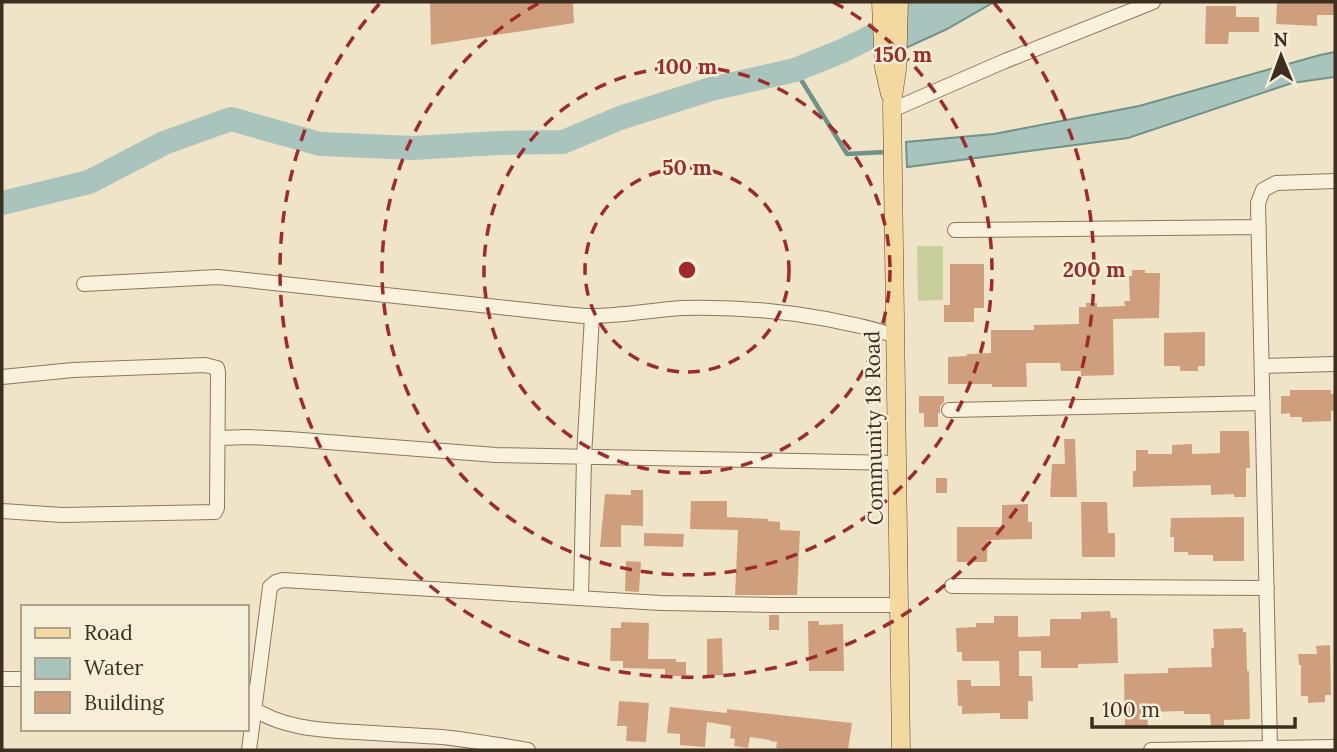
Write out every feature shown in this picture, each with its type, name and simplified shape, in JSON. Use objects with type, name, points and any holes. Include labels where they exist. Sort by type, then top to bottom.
[{"type":"main road","name":"Community 18 Road","points":[[881,2],[891,69],[901,750]]},
{"type":"main road","name":"Community 18 Road","points":[[891,69],[899,2]]},
{"type":"street","points":[[892,107],[1153,2]]},
{"type":"street","points":[[1270,748],[1260,196],[1269,186],[1284,182],[1335,181]]},
{"type":"street","points":[[955,230],[1259,228]]},
{"type":"street","points":[[84,284],[218,277],[509,310],[592,316],[682,308],[758,310],[854,323],[894,335]]},
{"type":"street","points":[[581,598],[584,457],[592,316]]},
{"type":"street","points":[[1262,366],[1335,363]]},
{"type":"street","points":[[2,377],[73,370],[205,365],[214,366],[218,372],[215,512],[62,514],[2,511]]},
{"type":"street","points":[[949,410],[1262,403]]},
{"type":"street","points":[[218,438],[276,438],[496,455],[897,463]]},
{"type":"street","points":[[249,750],[251,707],[268,596],[270,587],[284,580],[716,604],[900,605]]},
{"type":"street","points":[[952,586],[1266,588]]},
{"type":"street","points":[[2,679],[21,679]]},
{"type":"street","points":[[251,707],[279,721],[312,729],[442,737],[528,750]]},
{"type":"street","points":[[1151,750],[1335,747]]},
{"type":"green space","points":[[917,246],[943,246],[943,300],[918,301]]},
{"type":"water","points":[[906,2],[994,2],[947,29],[906,48]]},
{"type":"water","points":[[1335,52],[1335,77],[1292,83],[1128,138],[907,167],[906,142],[994,134],[1139,106]]},
{"type":"building","points":[[430,2],[573,2],[574,23],[431,45]]},
{"type":"building","points":[[1277,2],[1335,2],[1335,15],[1317,15],[1317,26],[1276,24]]},
{"type":"building","points":[[1206,6],[1236,6],[1236,17],[1259,17],[1259,32],[1229,32],[1228,44],[1205,44]]},
{"type":"building","points":[[950,264],[984,264],[984,308],[974,308],[974,322],[944,322],[944,305],[950,305]]},
{"type":"building","points":[[1132,270],[1160,273],[1159,318],[1113,319],[1114,375],[1081,376],[1081,371],[1061,371],[1060,363],[1026,363],[1027,387],[948,384],[948,357],[991,353],[991,330],[1034,330],[1034,325],[1079,324],[1079,307],[1086,307],[1086,303],[1097,303],[1097,307],[1125,306],[1124,301],[1130,301],[1129,276],[1132,276]]},
{"type":"building","points":[[1205,332],[1205,366],[1198,366],[1198,371],[1180,371],[1180,366],[1164,366],[1164,333]]},
{"type":"building","points":[[1290,390],[1331,390],[1331,394],[1335,394],[1335,411],[1331,411],[1331,421],[1302,422],[1302,417],[1290,417],[1290,413],[1281,414],[1281,396],[1290,396]]},
{"type":"building","points":[[919,396],[944,396],[938,413],[938,427],[924,427],[924,413],[919,413]]},
{"type":"building","points":[[1220,431],[1249,431],[1250,468],[1246,468],[1246,497],[1234,497],[1234,494],[1211,495],[1211,485],[1133,487],[1136,450],[1148,450],[1148,454],[1172,454],[1172,445],[1192,444],[1192,454],[1220,453]]},
{"type":"building","points":[[1064,439],[1075,439],[1077,497],[1050,497],[1052,464],[1065,464]]},
{"type":"building","points":[[936,478],[947,478],[947,493],[936,493]]},
{"type":"building","points":[[631,490],[643,490],[643,526],[621,525],[621,547],[600,547],[605,494],[631,495]]},
{"type":"building","points":[[691,501],[727,501],[727,517],[768,519],[780,522],[780,530],[800,531],[797,595],[735,595],[738,530],[690,529]]},
{"type":"building","points":[[1081,502],[1107,502],[1108,533],[1115,533],[1115,557],[1082,557]]},
{"type":"building","points":[[1028,504],[1032,539],[987,540],[987,562],[957,562],[957,527],[1002,527],[1002,505]]},
{"type":"building","points":[[1244,517],[1244,561],[1213,561],[1213,555],[1174,552],[1174,537],[1170,537],[1171,518]]},
{"type":"building","points":[[644,533],[684,534],[683,547],[644,546]]},
{"type":"building","points":[[626,561],[641,562],[639,592],[625,591]]},
{"type":"building","points":[[1110,611],[1111,618],[1117,618],[1118,663],[1078,664],[1078,668],[1041,668],[1041,651],[1019,651],[1019,676],[1032,676],[1033,701],[1028,701],[1028,719],[1000,719],[1000,713],[962,714],[962,706],[958,706],[957,680],[971,680],[971,686],[1000,686],[999,661],[962,661],[962,652],[957,652],[956,628],[976,627],[976,623],[994,623],[994,616],[1018,616],[1018,637],[1050,636],[1050,619],[1081,619],[1081,612]]},
{"type":"building","points":[[769,615],[779,615],[779,630],[769,630]]},
{"type":"building","points":[[808,621],[819,621],[819,625],[843,624],[844,671],[809,671]]},
{"type":"building","points":[[621,622],[649,623],[648,659],[676,659],[676,662],[686,662],[686,676],[665,676],[665,669],[623,668],[623,661],[610,661],[611,628],[621,628]]},
{"type":"building","points":[[1243,628],[1243,632],[1246,632],[1249,671],[1250,719],[1224,720],[1224,726],[1211,727],[1210,714],[1184,714],[1184,711],[1147,712],[1148,727],[1125,728],[1124,674],[1168,673],[1168,668],[1212,667],[1213,629]]},
{"type":"building","points":[[722,638],[723,675],[707,676],[707,639]]},
{"type":"building","points":[[1330,645],[1331,695],[1325,695],[1325,702],[1308,703],[1308,696],[1301,696],[1301,665],[1298,654],[1317,654],[1316,646]]},
{"type":"building","points":[[619,701],[649,703],[646,742],[626,741],[627,726],[617,726]]},
{"type":"building","points":[[670,707],[727,713],[727,709],[852,723],[848,750],[776,748],[777,742],[750,737],[748,748],[734,746],[735,739],[730,738],[731,726],[707,722],[705,747],[680,745],[680,734],[667,733]]},
{"type":"waterway","points":[[2,203],[89,182],[164,143],[231,119],[320,144],[414,148],[563,142],[620,118],[711,89],[795,70],[842,51],[942,2]]},
{"type":"waterway","points":[[795,70],[847,154],[886,152]]}]
